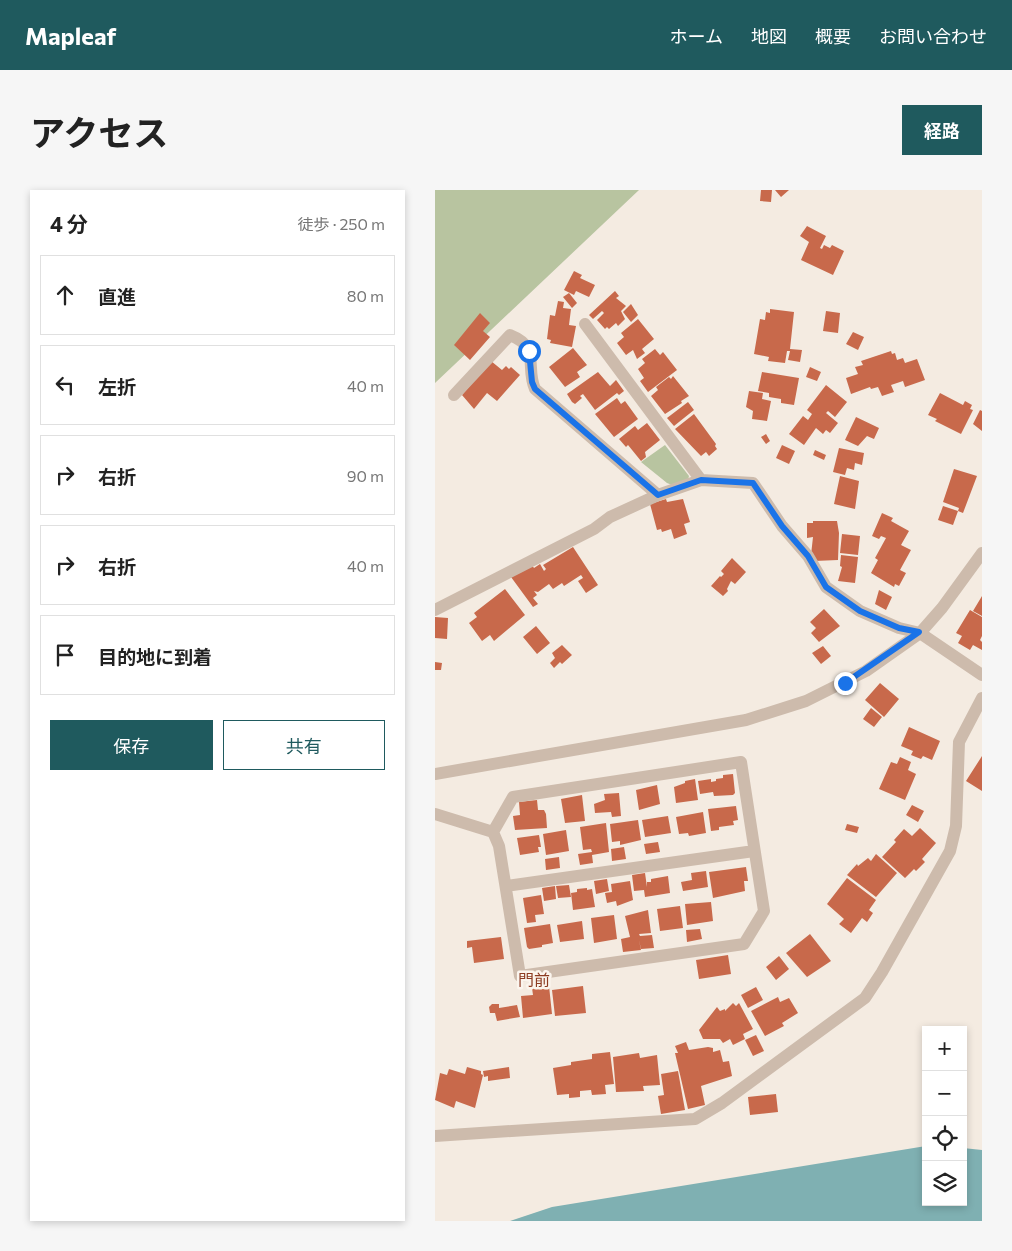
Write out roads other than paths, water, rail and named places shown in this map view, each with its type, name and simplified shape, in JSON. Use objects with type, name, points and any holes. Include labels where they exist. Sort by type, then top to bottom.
[{"type":"street","points":[[585,324],[701,480]]},
{"type":"street","points":[[454,395],[510,335],[515,336],[521,340],[529,351],[532,362],[532,382],[535,389],[658,495]]},
{"type":"street","points":[[435,610],[594,529],[610,517],[658,495],[701,480],[753,483],[782,526],[808,556],[826,587],[860,611],[899,628],[919,632],[982,675]]},
{"type":"street","points":[[435,774],[746,720],[806,701],[845,683],[919,632],[942,608],[982,553]]},
{"type":"street","points":[[435,1136],[695,1119],[722,1103],[865,998],[883,972],[950,851],[956,826],[959,742],[982,698]]},
{"type":"street","points":[[435,814],[493,832],[499,846],[521,976],[744,944],[763,911],[741,762],[513,796],[493,832]]},
{"type":"street","points":[[506,886],[754,851]]},
{"type":"water","points":[[922,1147],[922,1206],[967,1206],[967,1148],[982,1150],[982,1221],[510,1221],[552,1207]]},
{"type":"district","name":"門前","points":[[534,979]]}]
